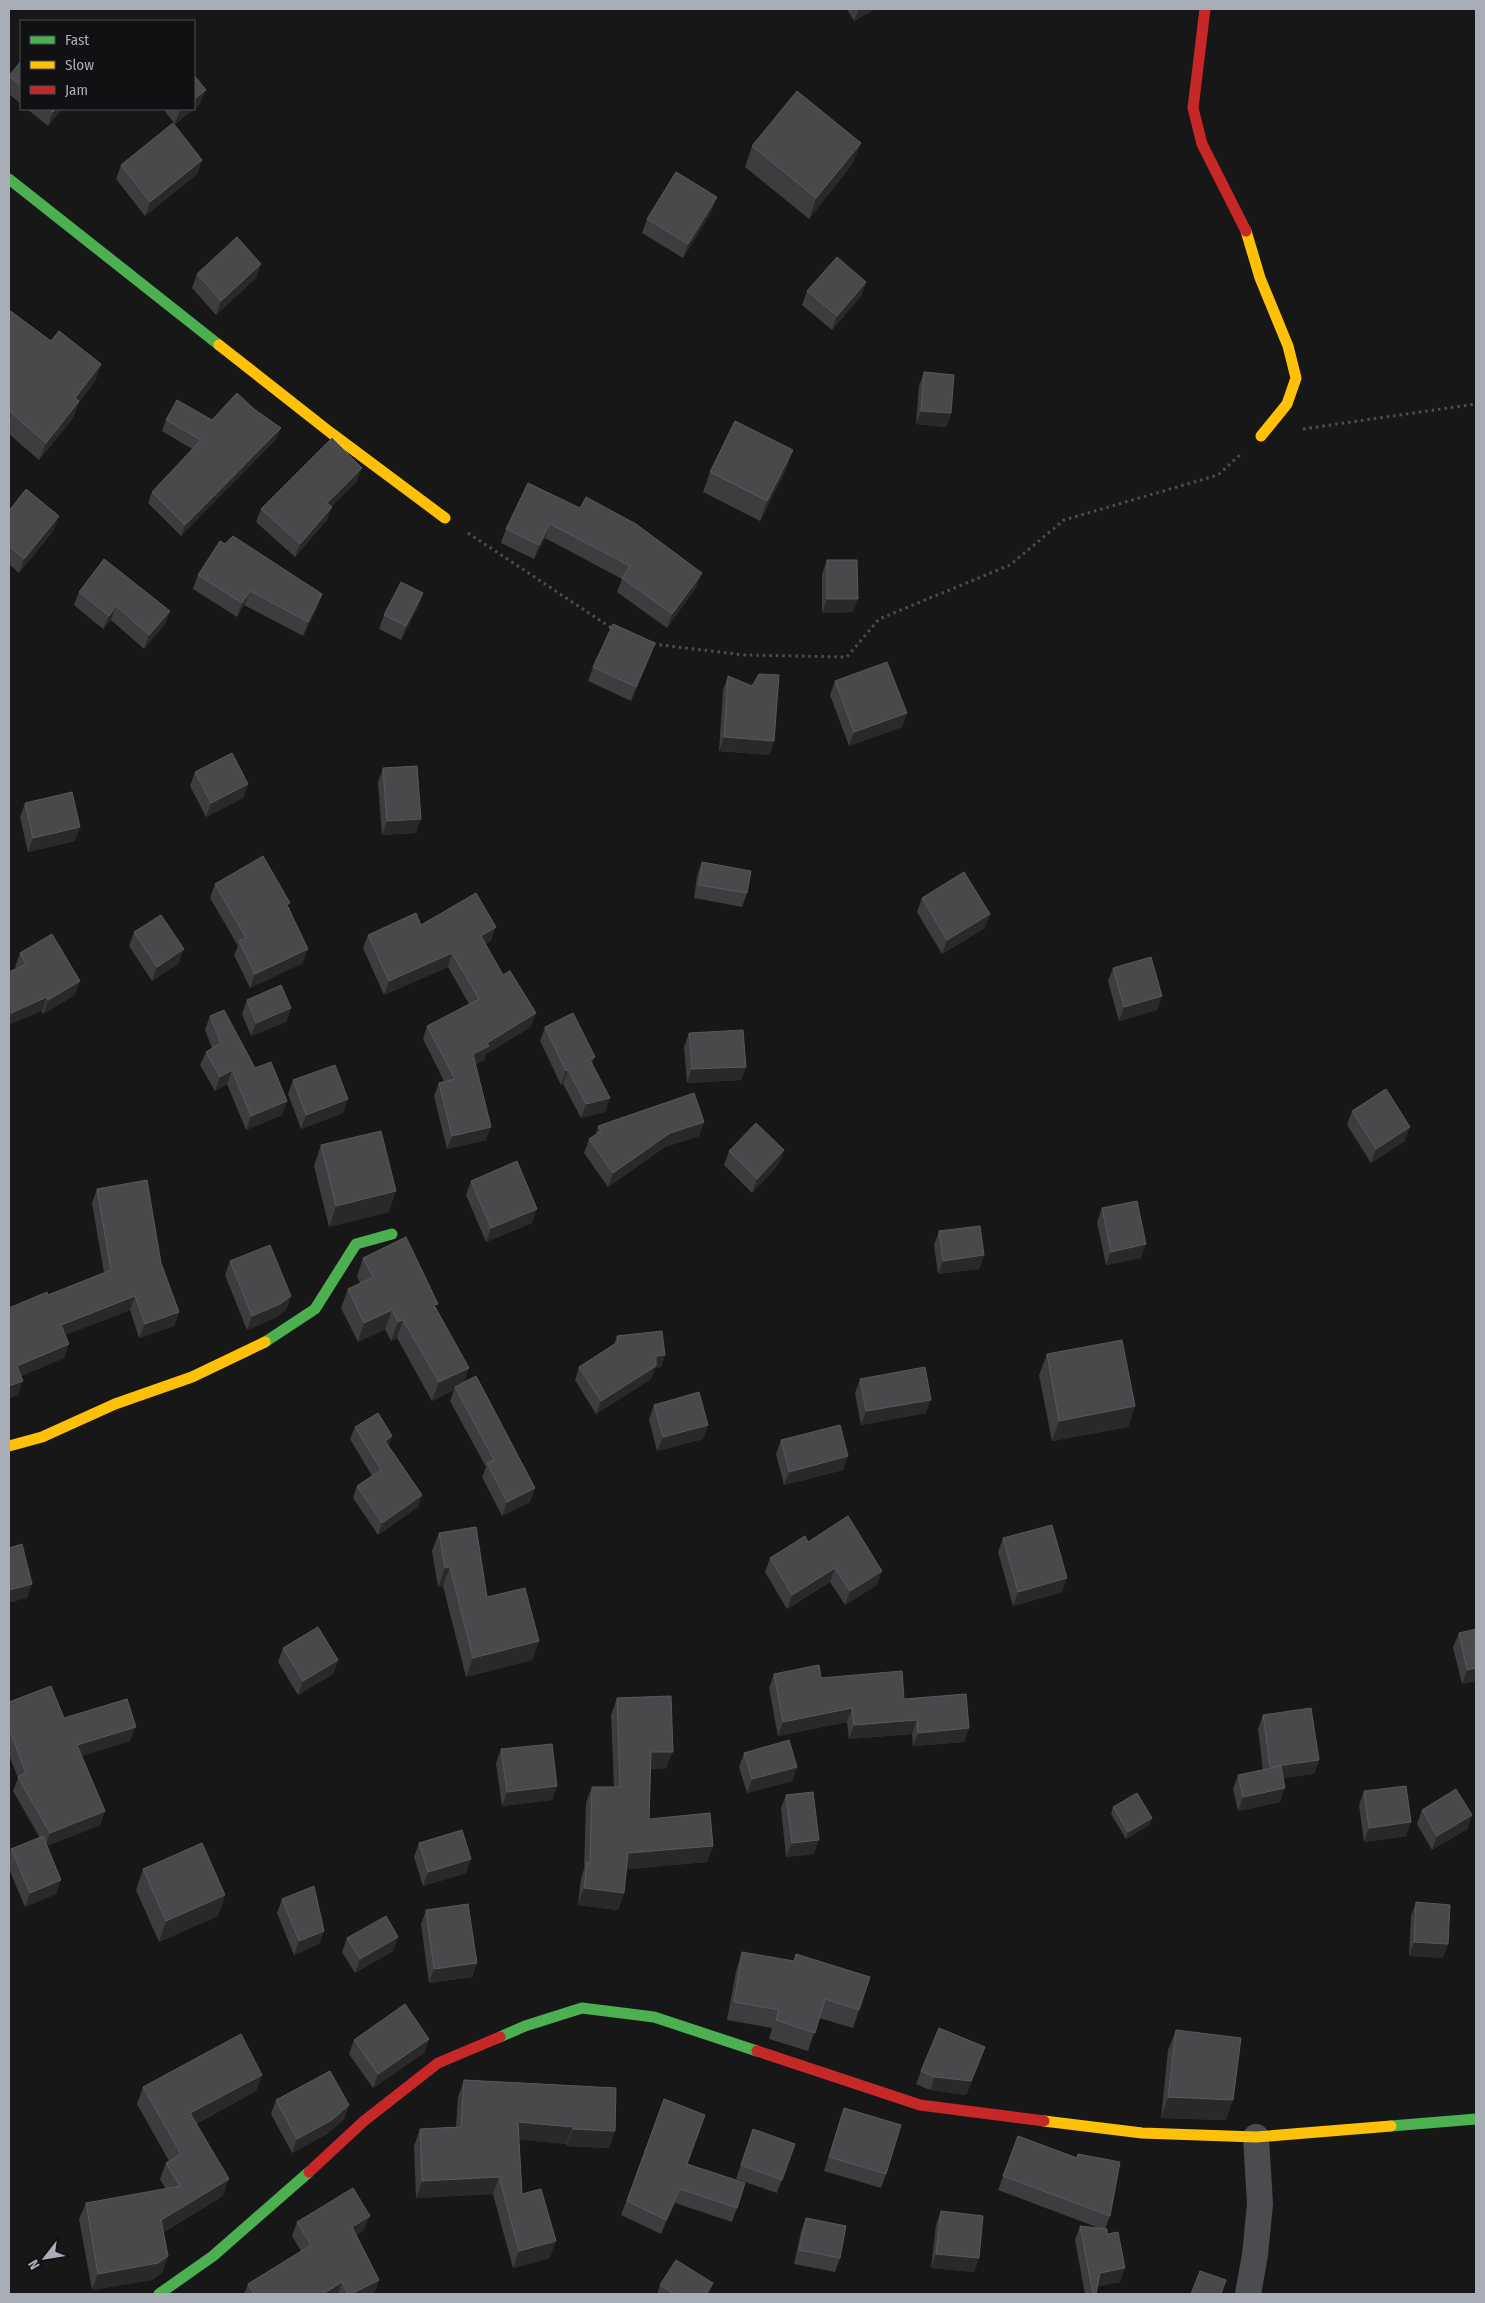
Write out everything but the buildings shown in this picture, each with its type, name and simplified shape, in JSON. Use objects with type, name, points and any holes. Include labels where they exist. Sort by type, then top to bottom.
[{"type":"street","points":[[1205,9],[1198,51],[1193,108],[1200,135],[1220,182],[1247,233],[1260,278],[1288,346],[1296,378],[1287,404],[1261,436]]},
{"type":"street","points":[[9,179],[331,433],[444,518]]},
{"type":"street","points":[[9,1446],[42,1437],[116,1404],[192,1378],[277,1336],[315,1309],[356,1244],[392,1234]]},
{"type":"street","points":[[159,2294],[213,2256],[261,2216],[364,2121],[438,2063],[525,2026],[582,2008],[654,2017],[920,2105],[1142,2133],[1256,2137],[1476,2119]]},
{"type":"street","points":[[1248,2294],[1255,2255],[1260,2204],[1256,2137]]},
{"type":"path","points":[[650,644],[744,655],[847,657],[879,619],[1010,565],[1064,520],[1218,475],[1261,436],[1396,414],[1476,404]]},
{"type":"path","points":[[444,518],[615,631]]},
{"type":"traffic: fast","points":[[9,179],[219,345]]},
{"type":"traffic: fast","points":[[265,1342],[315,1309],[356,1244],[392,1234]]},
{"type":"traffic: fast","points":[[500,2037],[525,2026],[582,2008],[654,2017],[757,2051]]},
{"type":"traffic: fast","points":[[1391,2126],[1476,2119]]},
{"type":"traffic: fast","points":[[159,2294],[213,2256],[309,2172]]},
{"type":"traffic: slow","points":[[1246,231],[1260,278],[1288,346],[1296,378],[1287,404],[1261,436]]},
{"type":"traffic: slow","points":[[219,345],[331,433],[445,518]]},
{"type":"traffic: slow","points":[[9,1446],[42,1437],[115,1404],[192,1377],[265,1342]]},
{"type":"traffic: slow","points":[[1044,2121],[1142,2133],[1256,2137],[1391,2126]]},
{"type":"traffic: jam","points":[[1205,9],[1193,108],[1202,144],[1246,231]]},
{"type":"traffic: jam","points":[[309,2172],[364,2121],[438,2063],[500,2037]]},
{"type":"traffic: jam","points":[[757,2051],[920,2105],[1044,2121]]}]
